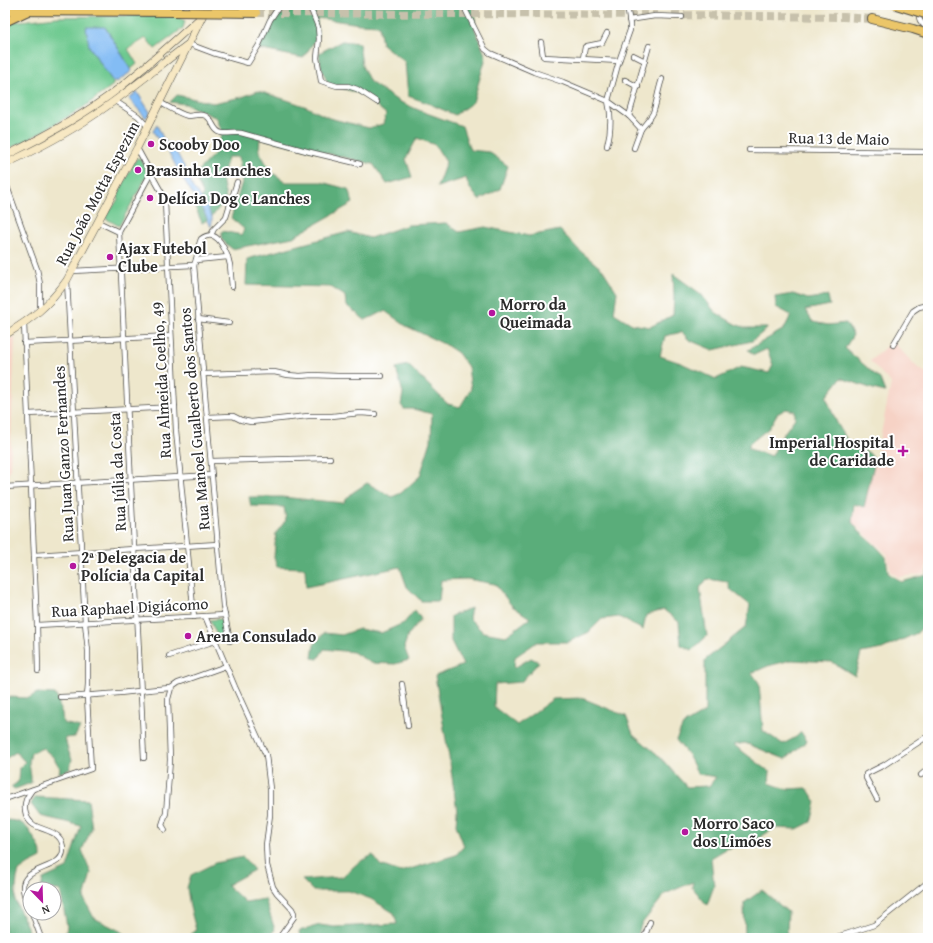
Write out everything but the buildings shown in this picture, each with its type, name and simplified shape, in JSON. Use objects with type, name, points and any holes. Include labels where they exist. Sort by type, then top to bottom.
[{"type":"highway","points":[[896,5],[928,15]]},
{"type":"highway","points":[[5,11],[256,13]]},
{"type":"highway","points":[[5,22],[27,11]]},
{"type":"highway","points":[[872,19],[928,34]]},
{"type":"main road","name":"Rua João Motta Espezim","points":[[5,335],[40,312],[55,297],[67,280],[148,127],[208,5]]},
{"type":"main road","points":[[5,156],[80,115],[118,89],[202,17]]},
{"type":"main road","points":[[5,164],[29,153],[73,129],[115,101],[189,44],[187,38],[181,36]]},
{"type":"main road","points":[[25,146],[29,153]]},
{"type":"street","points":[[189,44],[213,53],[248,63],[259,45],[270,20],[280,5]]},
{"type":"street","points":[[308,5],[318,27],[319,39],[317,58],[321,81],[337,86],[348,86],[358,89],[377,102]]},
{"type":"street","points":[[607,146],[611,120],[608,101],[619,60],[630,30],[627,5]]},
{"type":"street","points":[[923,5],[918,16],[919,21],[928,28]]},
{"type":"street","points":[[466,11],[485,49],[534,72],[563,82],[608,101],[629,116],[641,129]]},
{"type":"street","points":[[630,20],[655,16],[682,17]]},
{"type":"street","points":[[583,58],[585,47],[602,43],[607,33]]},
{"type":"street","points":[[541,42],[544,58],[619,60]]},
{"type":"street","points":[[629,116],[649,46]]},
{"type":"street","points":[[633,54],[645,61]]},
{"type":"street","points":[[634,148],[641,129],[653,113],[658,88],[662,79]]},
{"type":"street","points":[[625,80],[638,87]]},
{"type":"street","points":[[115,101],[138,116],[148,127]]},
{"type":"street","points":[[160,102],[188,116],[202,114],[206,115],[218,132],[241,133],[360,164]]},
{"type":"street","name":"Rua Almeida Coelho, 49","points":[[137,148],[165,199],[175,407],[180,477],[194,617]]},
{"type":"street","name":"Rua 13 de Maio","points":[[749,150],[928,152]]},
{"type":"street","points":[[98,222],[119,232],[151,173]]},
{"type":"street","points":[[5,181],[37,269],[40,284],[40,312]]},
{"type":"street","points":[[211,235],[214,229],[224,221],[226,217],[237,182]]},
{"type":"street","name":"Rua Júlia da Costa","points":[[119,232],[144,758]]},
{"type":"street","points":[[72,271],[194,265],[201,239],[211,235],[215,236],[219,241],[228,257],[232,287]]},
{"type":"street","points":[[196,260],[228,257]]},
{"type":"street","name":"Rua Manoel Gualberto dos Santos","points":[[194,265],[218,544],[225,615],[230,641]]},
{"type":"street","name":"Rua Juan Ganzo Fernandes","points":[[32,790],[91,769],[87,696],[88,651],[85,623],[67,280]]},
{"type":"street","points":[[893,344],[913,311],[919,307],[928,305]]},
{"type":"street","points":[[198,319],[229,323]]},
{"type":"street","points":[[24,323],[38,671]]},
{"type":"street","points":[[24,343],[171,336]]},
{"type":"street","points":[[203,374],[274,372],[300,376],[382,376]]},
{"type":"street","points":[[28,414],[175,407]]},
{"type":"street","points":[[207,417],[233,416],[241,420],[251,422],[308,416],[332,416],[360,413],[375,414]]},
{"type":"street","points":[[211,461],[330,458]]},
{"type":"street","points":[[5,487],[31,484],[212,475]]},
{"type":"street","points":[[34,555],[218,544]]},
{"type":"street","name":"Rua Raphael Digiácomo","points":[[37,625],[225,615]]},
{"type":"street","points":[[205,616],[266,755],[270,789],[270,815],[266,845],[267,865],[273,887],[294,913],[294,917],[279,938]]},
{"type":"street","points":[[169,656],[216,643]]},
{"type":"street","points":[[60,697],[171,688],[226,666]]},
{"type":"street","points":[[402,684],[408,726]]},
{"type":"street","points":[[164,830],[162,825],[166,813],[170,748],[168,699],[171,688]]},
{"type":"street","points":[[877,799],[866,778],[866,774],[884,765],[928,736]]},
{"type":"street","points":[[921,775],[928,769]]},
{"type":"street","points":[[5,800],[32,790]]},
{"type":"street","points":[[25,881],[27,877],[33,873],[57,862],[61,858],[63,852],[60,840],[56,835],[29,821],[26,815],[24,807],[32,790]]},
{"type":"street","points":[[837,937],[874,925],[928,882]]},
{"type":"street","points":[[35,921],[41,938]]},
{"type":"street","points":[[644,938],[650,922]]},
{"type":"shaded area","points":[[15,336],[10,469],[5,482],[5,342]]},
{"type":"shaded area","name":"Imperial Hospital de Caridade","points":[[892,341],[918,368],[928,374],[928,557],[925,574],[898,577],[891,572],[887,554],[852,522],[856,506],[864,508],[891,383],[870,361]]},
{"type":"green space","points":[[315,5],[475,5],[475,29],[486,57],[473,102],[455,115],[408,96],[405,62],[382,44],[379,25],[317,18],[318,36],[303,58],[258,49],[274,19],[279,15]]},
{"type":"green space","points":[[175,15],[185,21],[183,28],[155,49],[146,38],[128,49],[137,64],[131,69],[105,27],[89,46],[113,82],[113,85],[84,107],[26,141],[5,150],[5,25],[12,22],[57,17]]},
{"type":"green space","points":[[342,41],[359,43],[362,66],[370,82],[398,101],[462,126],[470,150],[489,152],[508,166],[500,189],[479,200],[469,187],[466,178],[437,187],[446,162],[435,145],[417,138],[406,159],[412,177],[387,184],[373,164],[260,138],[259,151],[271,172],[286,182],[321,182],[348,189],[353,203],[293,237],[232,249],[221,239],[222,231],[242,235],[244,229],[231,218],[242,182],[239,157],[228,157],[222,178],[226,198],[212,217],[202,223],[196,209],[203,194],[194,175],[216,152],[222,133],[217,118],[185,104],[170,102],[177,95],[213,103],[242,97],[258,91],[307,107],[329,118],[369,128],[383,124],[386,114],[364,95],[328,84],[321,67],[319,53]]},
{"type":"green space","points":[[138,158],[148,174],[119,226],[105,218],[118,199],[119,192],[136,159]]},
{"type":"green space","points":[[446,223],[459,232],[485,227],[529,236],[560,230],[579,250],[603,270],[617,292],[614,313],[632,324],[650,327],[673,315],[673,274],[701,294],[715,312],[735,324],[746,328],[768,328],[752,341],[713,350],[689,340],[682,332],[665,336],[660,356],[681,363],[716,379],[741,367],[769,373],[773,365],[767,349],[754,355],[748,350],[784,329],[791,315],[776,307],[775,297],[793,294],[808,299],[828,296],[830,305],[805,310],[813,322],[828,325],[846,323],[853,335],[845,348],[880,379],[885,392],[841,378],[826,397],[837,423],[847,440],[869,453],[875,460],[864,507],[854,504],[852,522],[859,531],[886,557],[888,573],[901,582],[927,575],[928,570],[928,622],[917,633],[882,649],[861,653],[855,676],[832,662],[791,660],[768,666],[752,673],[759,683],[763,731],[783,744],[796,737],[801,732],[807,741],[785,759],[745,743],[734,745],[770,772],[769,783],[786,789],[807,788],[816,802],[811,822],[797,829],[775,828],[750,843],[726,849],[711,858],[714,886],[707,905],[692,887],[693,882],[665,894],[641,925],[637,938],[300,938],[299,931],[320,925],[334,927],[397,924],[394,913],[371,899],[349,891],[313,891],[302,880],[342,877],[359,862],[373,855],[380,865],[400,872],[456,855],[464,846],[456,825],[457,811],[435,676],[463,665],[451,641],[451,616],[471,608],[469,618],[483,632],[506,636],[530,618],[512,606],[495,584],[467,579],[441,580],[439,601],[421,601],[407,587],[400,567],[306,587],[305,568],[277,567],[274,557],[276,533],[286,520],[284,507],[251,506],[249,497],[281,497],[343,503],[352,493],[367,483],[392,497],[401,493],[420,476],[431,441],[432,414],[413,409],[404,409],[401,405],[403,393],[396,368],[408,365],[448,404],[460,407],[471,389],[468,367],[458,353],[446,345],[406,326],[385,311],[365,320],[346,305],[345,296],[331,287],[246,285],[247,259],[348,232],[370,238],[408,225]],"holes":[[[786,409],[795,411],[795,418],[780,439],[772,456],[749,449],[749,444],[769,428],[777,414]],[[707,579],[728,582],[730,589],[750,605],[746,627],[705,660],[705,712],[683,725],[676,740],[688,755],[698,774],[716,777],[709,786],[687,787],[658,755],[633,734],[626,716],[582,698],[553,699],[517,725],[494,707],[495,684],[521,682],[539,662],[531,658],[514,668],[515,657],[537,642],[568,642],[589,632],[602,619],[619,617],[643,630],[646,615],[664,610],[679,622],[681,645],[692,650],[707,636],[700,588]]]},
{"type":"green space","points":[[415,610],[421,619],[408,635],[404,647],[409,660],[395,664],[371,663],[353,652],[324,649],[318,659],[312,658],[314,645],[324,633],[342,635],[359,629],[381,633],[404,623]]},
{"type":"green space","points":[[221,619],[227,640],[220,642],[210,620]]},
{"type":"green space","points":[[5,691],[8,697],[29,698],[37,693],[55,694],[59,702],[63,723],[80,727],[75,737],[65,738],[72,759],[70,769],[59,773],[60,768],[53,757],[43,748],[31,753],[29,762],[31,783],[15,789],[11,787],[18,782],[19,768],[25,762],[16,752],[5,759]]},
{"type":"green space","points":[[35,797],[88,800],[92,828],[82,850],[91,873],[84,899],[94,918],[124,933],[128,938],[65,938],[67,926],[62,900],[62,881],[43,881],[43,879],[67,868],[81,826],[40,816],[31,804]]},
{"type":"green space","points":[[7,820],[21,823],[30,831],[40,850],[41,858],[19,871],[15,900],[22,916],[22,921],[24,921],[32,938],[5,938],[5,836]]},
{"type":"green space","points":[[243,857],[254,870],[227,885],[245,902],[265,899],[275,930],[266,938],[187,938],[196,930],[187,888],[191,875],[215,863]]},
{"type":"green space","points":[[762,890],[788,912],[787,938],[745,938],[744,903]]},
{"type":"water","points":[[86,27],[105,27],[132,71],[117,82],[116,80],[113,82],[89,46]]},
{"type":"water","points":[[137,92],[150,112],[146,118],[129,99]]},
{"type":"water","points":[[157,125],[164,140],[178,155],[193,188],[206,205],[212,217],[211,227],[204,212],[165,146],[160,143],[153,131]]},
{"type":"tunnel","points":[[256,13],[657,15]]},
{"type":"tunnel","points":[[672,15],[843,17],[872,19]]},
{"type":"place","name":"Scooby Doo","points":[[151,144]]},
{"type":"place","name":"Brasinha Lanches","points":[[138,170]]},
{"type":"place","name":"Delícia Dog e Lanches","points":[[150,198]]},
{"type":"place","name":"Ajax Futebol Clube","points":[[110,257]]},
{"type":"place","name":"Morro da Queimada","points":[[492,313]]},
{"type":"place","name":"Imperial Hospital de Caridade","points":[[903,451]]},
{"type":"place","name":"2ª Delegacia de Polícia da Capital","points":[[73,566]]},
{"type":"place","name":"Arena Consulado","points":[[188,636]]},
{"type":"place","name":"Morro Saco dos Limões","points":[[685,832]]}]
